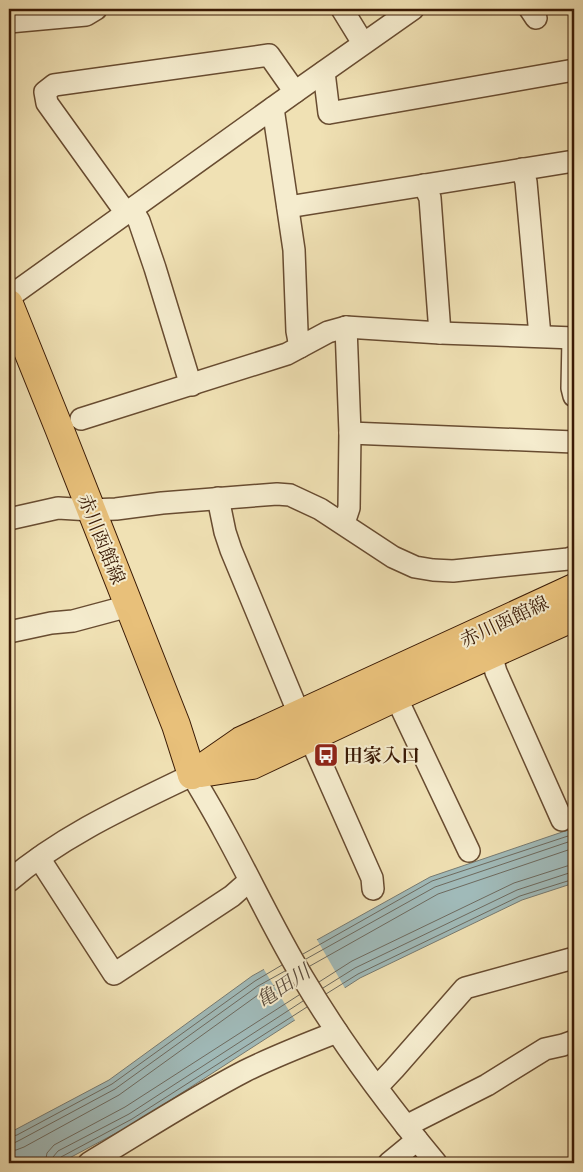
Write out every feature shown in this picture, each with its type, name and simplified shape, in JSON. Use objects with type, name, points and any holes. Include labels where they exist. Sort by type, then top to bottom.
[{"type":"main road","name":"赤川函館線","points":[[9,304],[176,725],[192,775],[241,741],[305,726],[396,697],[574,617]]},
{"type":"main road","name":"赤川函館線","points":[[305,726],[574,588]]},
{"type":"street","points":[[9,22],[86,14],[96,9]]},
{"type":"street","points":[[342,9],[358,35]]},
{"type":"street","points":[[9,297],[413,9]]},
{"type":"street","points":[[192,385],[156,268],[139,221],[129,211],[47,103],[45,92],[54,85],[269,55],[295,92]]},
{"type":"street","points":[[324,72],[329,113],[574,70]]},
{"type":"street","points":[[273,108],[294,250],[297,331],[300,346]]},
{"type":"street","points":[[288,207],[574,160]]},
{"type":"street","points":[[522,169],[526,182],[540,336]]},
{"type":"street","points":[[424,185],[430,198],[440,333]]},
{"type":"street","points":[[344,523],[349,508],[350,433],[346,327]]},
{"type":"street","points":[[81,419],[287,354],[328,332],[346,327],[574,338],[572,388],[574,396]]},
{"type":"street","points":[[350,433],[574,442]]},
{"type":"street","points":[[10,514],[58,508],[116,509],[277,494],[290,495],[320,509],[393,557],[415,567],[453,571],[574,557]]},
{"type":"street","points":[[218,498],[231,550],[305,726],[372,878],[373,889]]},
{"type":"street","points":[[9,632],[51,623],[73,621],[129,606]]},
{"type":"street","points":[[491,654],[496,672],[562,820]]},
{"type":"street","points":[[396,697],[469,852]]},
{"type":"street","points":[[9,882],[24,868],[78,832],[192,775],[303,979],[334,1028],[411,1133],[436,1163]]},
{"type":"street","points":[[39,858],[114,974],[232,896],[249,881]]},
{"type":"street","points":[[376,1086],[465,988],[574,958]]},
{"type":"street","points":[[89,1163],[166,1115],[245,1072],[334,1028]]},
{"type":"street","points":[[389,1163],[411,1133],[545,1048],[574,1041]]},
{"type":"water","name":"亀田川","points":[[574,828],[574,883],[522,900],[360,978],[135,1123],[60,1163],[9,1163],[9,1133],[109,1080],[252,976],[430,877]]},
{"type":"pier","points":[[316,938],[346,990],[296,1022],[263,968]]},
{"type":"place","name":"田家入口","points":[[326,755]]}]
